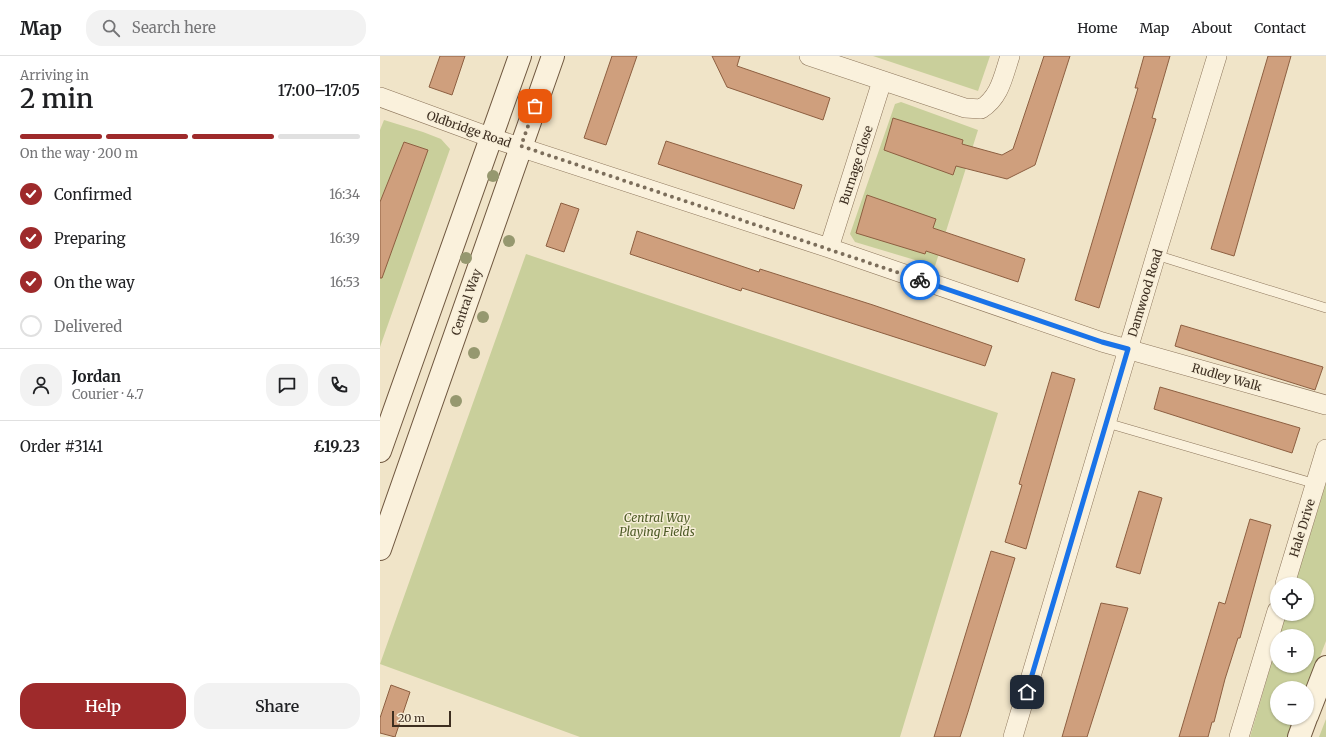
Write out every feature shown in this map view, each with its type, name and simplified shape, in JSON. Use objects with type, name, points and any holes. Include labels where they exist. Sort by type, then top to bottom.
[{"type":"street","points":[[380,451],[520,56]]},
{"type":"street","name":"Central Way","points":[[380,549],[553,56]]},
{"type":"street","points":[[809,56],[965,108],[981,109],[991,103],[998,93],[1010,56]]},
{"type":"street","name":"Damwood Road","points":[[1013,737],[1156,255],[1217,56]]},
{"type":"street","name":"Burnage Close","points":[[829,248],[882,81]]},
{"type":"street","name":"Oldbridge Road","points":[[380,97],[492,138],[521,146],[829,248],[1102,342],[1128,349]]},
{"type":"street","name":"Rudley Walk","points":[[1128,349],[1326,405]]},
{"type":"street","name":"Hale Drive","points":[[1287,577],[1326,449]]},
{"type":"street","points":[[1239,737],[1274,621]]},
{"type":"street","points":[[1314,699],[1326,667]]},
{"type":"street","points":[[1299,737],[1304,725]]},
{"type":"lane","points":[[1156,255],[1326,308]]},
{"type":"lane","points":[[1107,423],[1316,484]]},
{"type":"green space","points":[[873,56],[990,56],[978,91]]},
{"type":"green space","points":[[901,102],[978,130],[935,266],[855,242],[850,234],[895,104]]},
{"type":"green space","points":[[384,120],[441,139],[450,149],[380,347],[380,130]]},
{"type":"green space","name":"Central Way Playing Fields","points":[[526,254],[998,413],[900,737],[580,737],[380,664]]},
{"type":"green space","points":[[1326,483],[1326,641],[1314,672],[1314,629],[1281,629],[1284,621],[1314,621],[1314,577],[1297,577]]},
{"type":"green space","points":[[1270,668],[1270,673],[1314,673],[1310,681],[1270,681],[1270,725],[1293,725],[1289,737],[1250,737]]},
{"type":"green space","points":[[1326,719],[1326,737],[1319,737]]},
{"type":"building","points":[[440,56],[465,56],[452,95],[429,87]]},
{"type":"building","points":[[612,56],[637,56],[606,145],[584,138]]},
{"type":"building","points":[[712,56],[740,56],[737,66],[830,98],[823,120],[727,87]]},
{"type":"building","points":[[1044,56],[1070,56],[1035,165],[1007,179],[956,166],[953,175],[884,150],[893,118],[963,140],[962,144],[1002,155],[1013,149]]},
{"type":"building","points":[[1144,56],[1170,56],[1152,118],[1156,119],[1099,308],[1075,300],[1138,88],[1135,88]]},
{"type":"building","points":[[1268,56],[1291,56],[1234,256],[1211,249]]},
{"type":"building","points":[[666,141],[802,185],[794,209],[658,164]]},
{"type":"building","points":[[404,142],[428,150],[382,278],[380,278],[380,202]]},
{"type":"building","points":[[867,195],[936,219],[933,228],[1025,259],[1018,282],[926,251],[925,254],[856,233]]},
{"type":"building","points":[[561,203],[579,209],[564,252],[546,246]]},
{"type":"building","points":[[637,231],[759,272],[760,269],[873,305],[992,346],[985,366],[742,288],[741,291],[630,254]]},
{"type":"building","points":[[1181,325],[1323,367],[1315,390],[1175,346]]},
{"type":"building","points":[[1052,372],[1075,379],[1026,549],[1005,542],[1022,485],[1019,484]]},
{"type":"building","points":[[1160,387],[1300,428],[1292,453],[1154,409]]},
{"type":"building","points":[[1139,491],[1162,498],[1140,574],[1116,567]]},
{"type":"building","points":[[1250,519],[1271,525],[1240,638],[1238,638],[1225,679],[1214,722],[1212,722],[1208,737],[1179,737],[1219,602],[1225,604]]},
{"type":"building","points":[[991,551],[1015,558],[968,712],[960,737],[934,737]]},
{"type":"building","points":[[1101,603],[1128,608],[1087,737],[1062,737]]},
{"type":"building","points":[[391,685],[410,692],[395,737],[380,733],[380,718]]},
{"type":"way so far","points":[[535,106],[521,146],[829,248],[920,280]]},
{"type":"route","points":[[920,280],[1102,342],[1128,349],[1027,692]]}]
